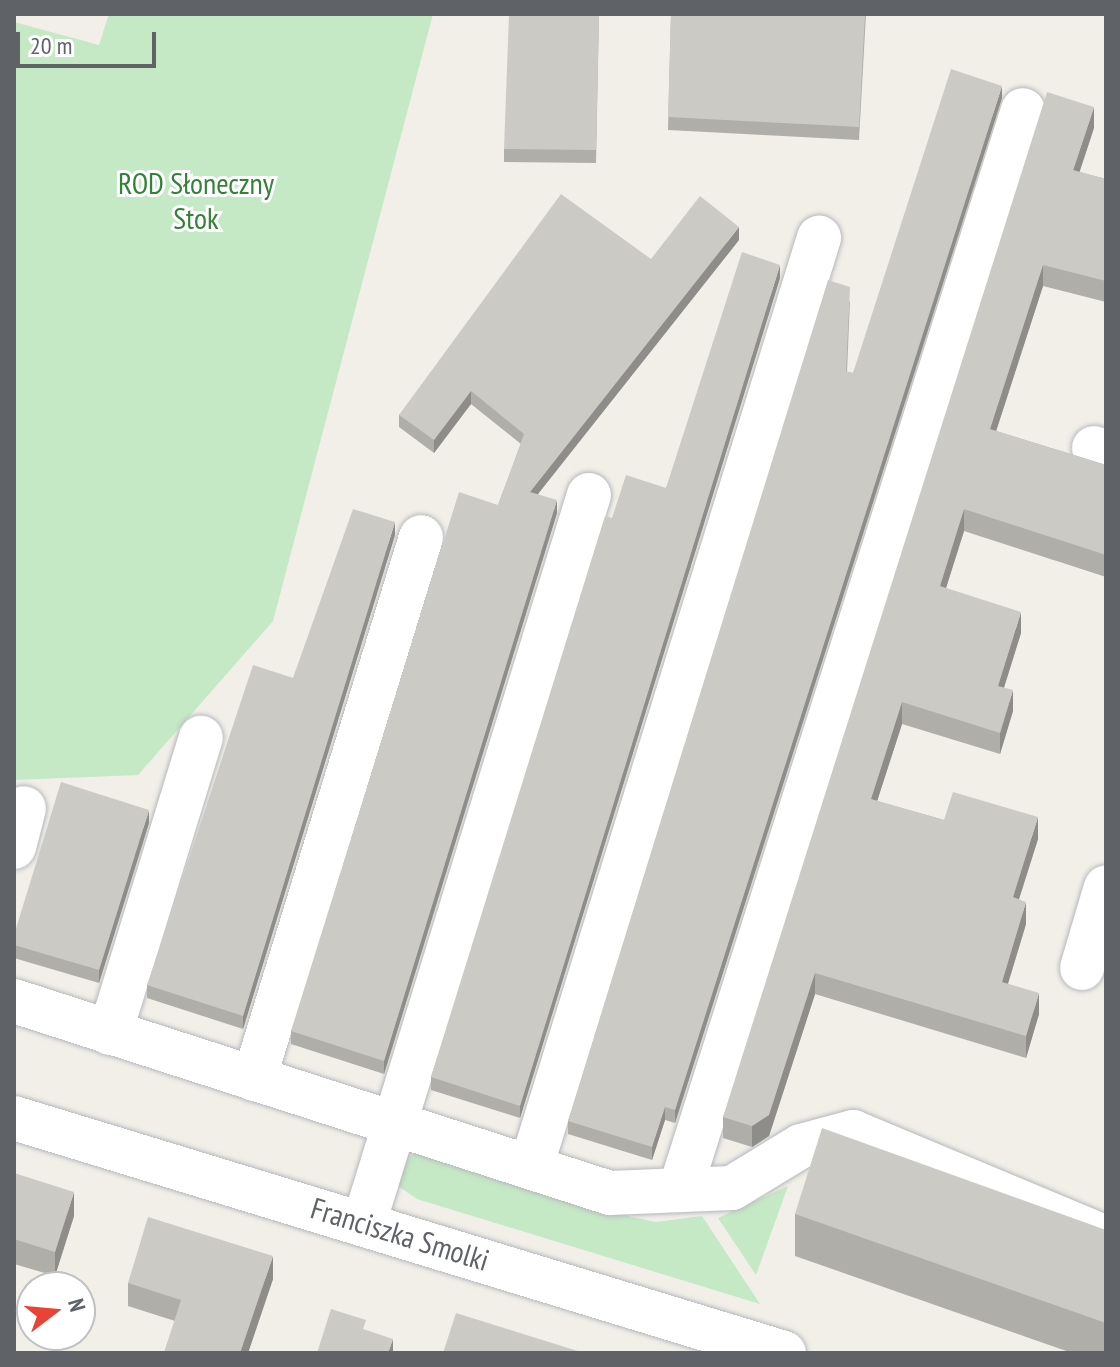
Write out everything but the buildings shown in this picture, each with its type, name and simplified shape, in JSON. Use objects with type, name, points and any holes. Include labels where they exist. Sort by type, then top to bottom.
[{"type":"street","points":[[680,1190],[1023,110]]},
{"type":"street","points":[[531,1167],[819,238]]},
{"type":"street","points":[[364,1223],[392,1123],[589,495]]},
{"type":"street","points":[[254,1079],[421,537]]},
{"type":"street","points":[[110,1033],[201,738]]},
{"type":"street","points":[[1082,968],[1106,887]]},
{"type":"street","points":[[14,1001],[610,1193],[732,1188],[801,1146],[853,1132],[1106,1238]]},
{"type":"street","name":"Franciszka Smolki","points":[[14,1118],[784,1353]]},
{"type":"green space","name":"ROD Słoneczny Stok","points":[[109,14],[433,14],[273,621],[138,775],[14,780],[14,22],[99,45]]},
{"type":"green space","points":[[415,1154],[632,1217],[656,1222],[702,1216],[760,1304],[417,1199],[398,1186],[406,1158]]},
{"type":"green space","points":[[788,1186],[756,1275],[718,1218]]}]
